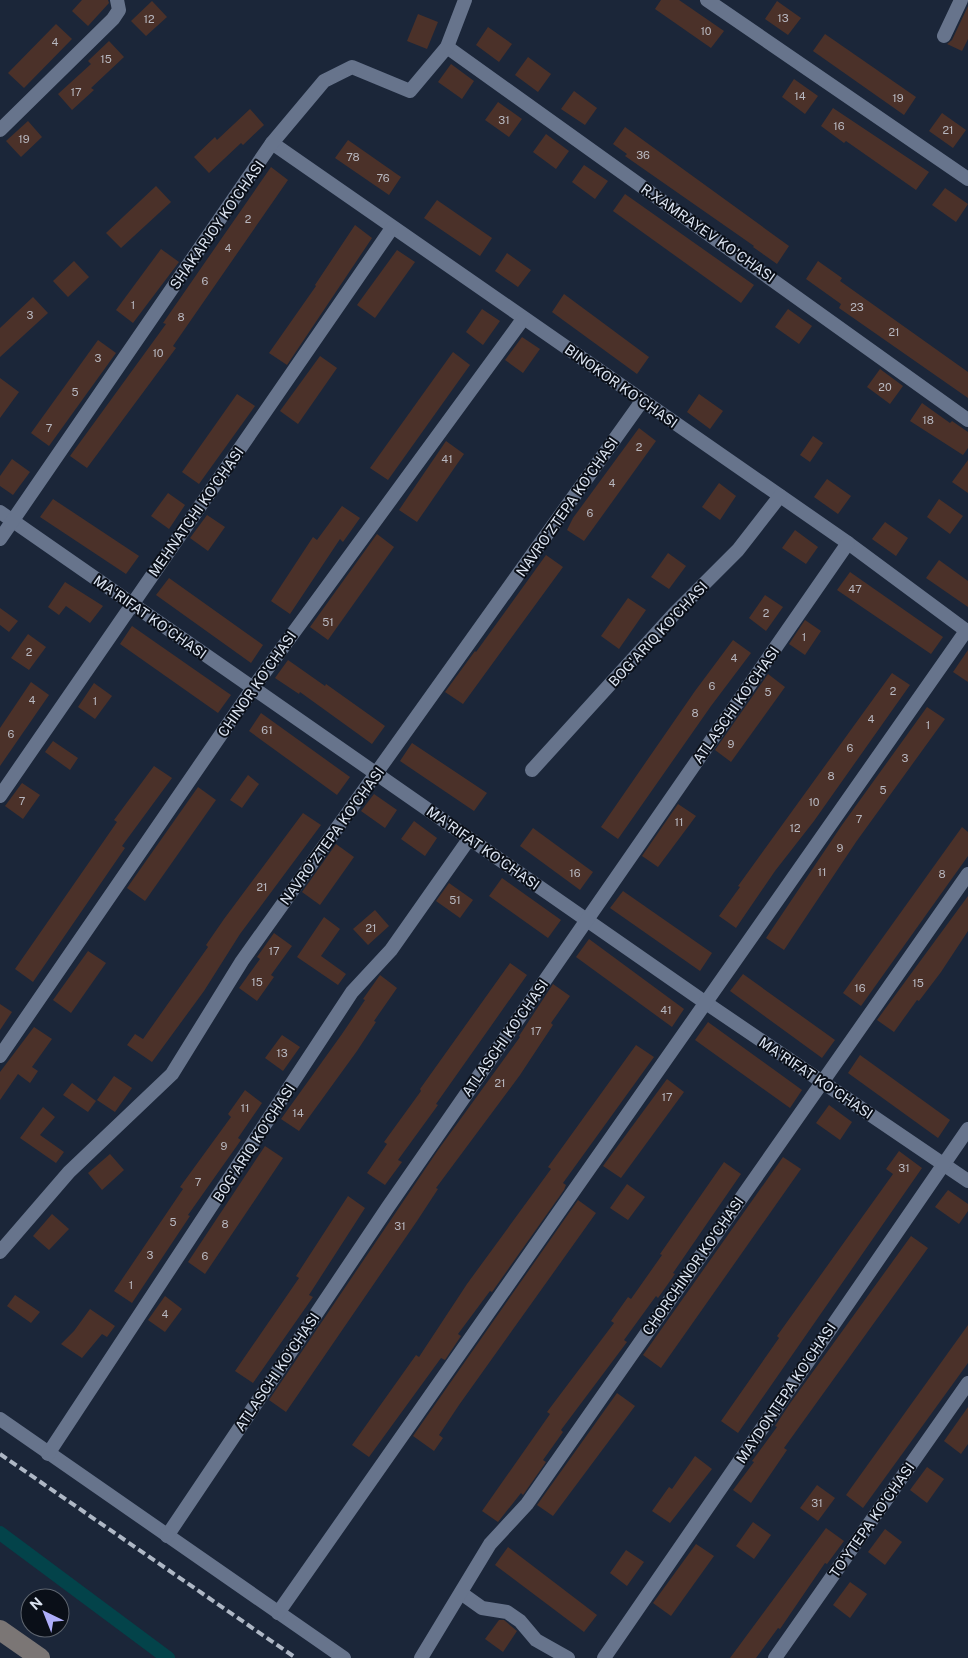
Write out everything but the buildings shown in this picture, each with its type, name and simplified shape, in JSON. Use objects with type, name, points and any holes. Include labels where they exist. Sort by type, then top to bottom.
[{"type":"main road","points":[[0,1630],[40,1658]]},
{"type":"street","points":[[0,130],[113,19],[119,10],[117,0]]},
{"type":"street","name":"SHAKARJOY KO'CHASI","points":[[0,539],[272,144],[324,81],[352,67],[410,91],[447,47],[465,0]]},
{"type":"street","points":[[707,0],[968,179]]},
{"type":"street","points":[[944,36],[961,0]]},
{"type":"street","name":"R.XAMRAYEV KO'CHASI","points":[[447,47],[968,420]]},
{"type":"street","name":"BINOKOR KO'CHASI","points":[[272,144],[848,543],[967,631]]},
{"type":"street","name":"MEHNATCHI KO'CHASI","points":[[0,796],[392,228]]},
{"type":"street","name":"CHINOR KO'CHASI","points":[[0,1056],[254,688],[523,319]]},
{"type":"street","name":"NAVRO'ZTEPA KO'CHASI","points":[[1,1248],[69,1172],[172,1074],[242,961],[642,401]]},
{"type":"street","name":"BOG'ARIQ KO'CHASI","points":[[532,770],[674,614],[738,550],[780,496]]},
{"type":"street","name":"MA'RIFAT KO'CHASI","points":[[0,512],[132,606],[254,688],[587,921],[968,1181]]},
{"type":"street","name":"ATLASCHI KO'CHASI","points":[[167,1536],[388,1207],[848,543]]},
{"type":"street","points":[[278,1613],[967,631]]},
{"type":"street","name":"BOG'ARIQ KO'CHASI","points":[[48,1454],[352,992],[391,950],[469,839]]},
{"type":"street","name":"CHORCHINOR KO'CHASI","points":[[421,1658],[490,1544],[527,1504],[968,874]]},
{"type":"street","name":"MAYDONTEPA KO'CHASI","points":[[604,1658],[968,1129]]},
{"type":"street","name":"TO'YTEPA KO'CHASI","points":[[775,1658],[968,1382]]},
{"type":"street","points":[[0,1419],[344,1658]]},
{"type":"street","points":[[460,1593],[482,1608],[507,1612],[520,1621],[536,1640],[568,1658]]},
{"type":"waterway","points":[[0,1533],[168,1658]]},
{"type":"railway","points":[[0,1454],[296,1658]]}]
